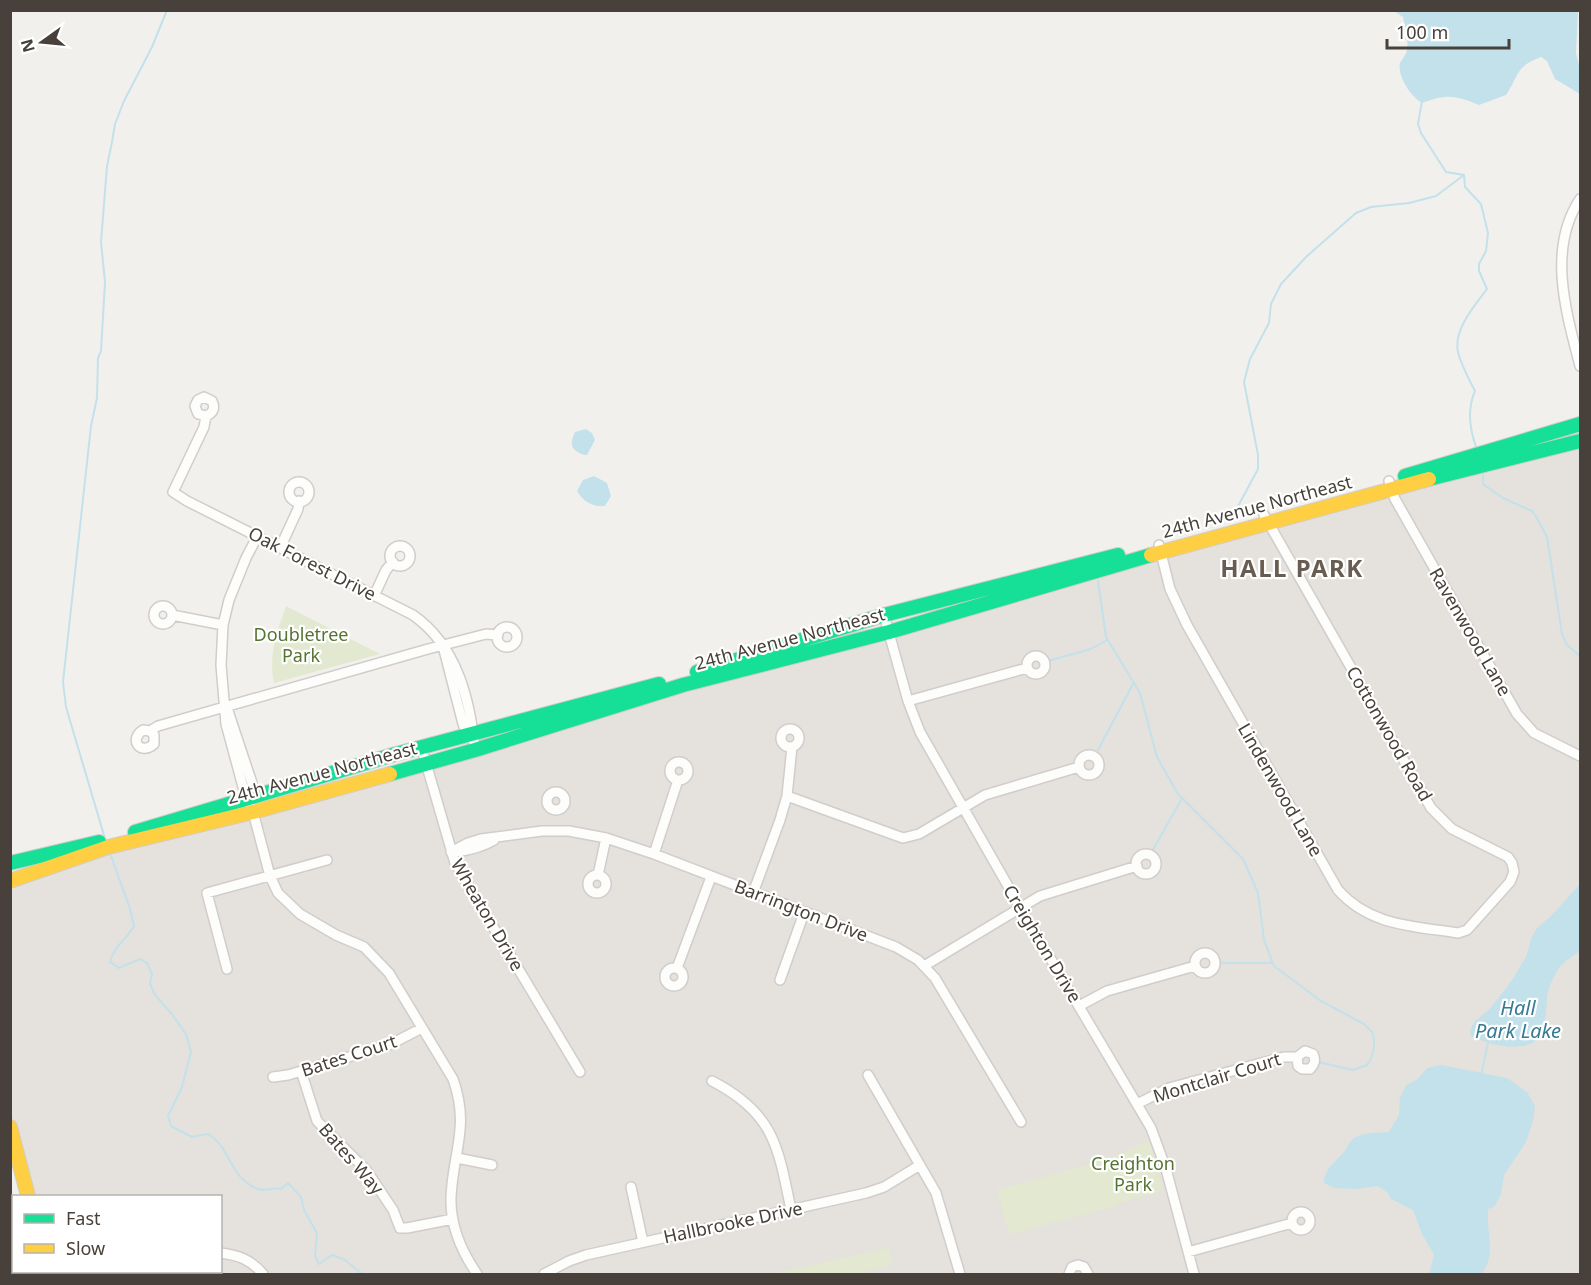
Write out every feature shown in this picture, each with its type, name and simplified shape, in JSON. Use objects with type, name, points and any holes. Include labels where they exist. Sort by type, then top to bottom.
[{"type":"street","points":[[1581,199],[1567,227],[1562,263],[1566,308],[1581,366]]},
{"type":"street","name":"Oak Forest Drive","points":[[206,416],[204,427],[173,492],[374,596],[432,629],[454,660],[472,721],[470,732],[475,750]]},
{"type":"street","name":"24th Avenue Northeast","points":[[1390,485],[1581,424]]},
{"type":"street","name":"24th Avenue Northeast","points":[[10,864],[103,845],[250,795],[470,732],[671,681],[884,615],[1160,548],[1390,485],[1581,441]]},
{"type":"street","name":"Ravenwood Lane","points":[[1390,485],[1395,499],[1517,714],[1534,733],[1581,756]]},
{"type":"street","points":[[280,548],[299,501]]},
{"type":"street","name":"Cottonwood Road","points":[[1266,519],[1431,808],[1452,829],[1504,854],[1512,863],[1513,876],[1480,917]]},
{"type":"street","points":[[257,537],[235,584],[223,625],[221,665],[226,707],[252,783],[250,795],[270,876],[278,893],[300,914],[336,935],[364,947],[389,973],[453,1079],[461,1119],[452,1191],[453,1219],[463,1251],[477,1275]]},
{"type":"street","name":"24th Avenue Northeast","points":[[124,839],[254,812],[475,750],[683,685],[889,632],[1160,548]]},
{"type":"street","name":"Lindenwood Lane","points":[[1160,548],[1170,589],[1187,626],[1338,890],[1349,902],[1364,912],[1390,921],[1458,933],[1467,930],[1480,917]]},
{"type":"street","points":[[374,596],[386,570],[393,562]]},
{"type":"street","points":[[172,615],[223,625]]},
{"type":"street","name":"Creighton Drive","points":[[884,615],[908,701],[920,732],[962,808],[1151,1128],[1160,1151],[1194,1275]]},
{"type":"street","points":[[150,731],[158,726],[443,645],[486,634],[498,634]]},
{"type":"street","points":[[908,701],[1027,668]]},
{"type":"street","name":"Wheaton Drive","points":[[421,746],[451,852],[466,882],[580,1072]]},
{"type":"street","points":[[753,893],[787,796],[792,747]]},
{"type":"street","points":[[787,796],[903,838],[919,834],[995,791],[1079,767]]},
{"type":"street","points":[[654,854],[678,780]]},
{"type":"street","points":[[555,831],[556,811]]},
{"type":"street","name":"Barrington Drive","points":[[451,852],[470,850],[496,838],[526,832],[555,831],[606,838],[654,854],[879,940],[907,953],[935,978],[1021,1122]]},
{"type":"street","points":[[598,875],[606,838]]},
{"type":"street","name":"24th Avenue Northeast","points":[[10,881],[103,845]]},
{"type":"street","points":[[227,969],[207,893],[327,860]]},
{"type":"street","points":[[924,966],[1048,892],[1137,866]]},
{"type":"street","points":[[676,968],[711,877]]},
{"type":"street","points":[[780,980],[804,913]]},
{"type":"street","points":[[1079,1006],[1107,991],[1195,966]]},
{"type":"street","name":"Bates Court","points":[[273,1077],[388,1045],[422,1028]]},
{"type":"street","name":"Montclair Court","points":[[1137,1104],[1169,1088],[1284,1057],[1297,1057]]},
{"type":"street","name":"Bates Way","points":[[301,1071],[317,1121],[367,1171],[393,1210],[400,1228],[453,1219]]},
{"type":"street","points":[[868,1075],[940,1203],[960,1275]]},
{"type":"street","points":[[711,1081],[729,1090],[750,1106],[766,1124],[776,1146],[791,1210]]},
{"type":"street","points":[[10,1127],[27,1195]]},
{"type":"street","points":[[457,1158],[492,1165]]},
{"type":"street","name":"Hallbrooke Drive","points":[[544,1275],[576,1258],[877,1190],[920,1166]]},
{"type":"street","points":[[631,1187],[643,1242]]},
{"type":"street","points":[[1188,1252],[1292,1223]]},
{"type":"street","points":[[222,1253],[250,1261],[263,1275]]},
{"type":"street","points":[[1069,1275],[1072,1267],[1078,1265],[1084,1267],[1088,1275]]},
{"type":"shaded area","points":[[1580,439],[1580,1274],[50,1274],[222,1273],[222,1195],[30,1195],[11,1121],[10,873]]},
{"type":"green space","name":"Doubletree Park","points":[[286,606],[380,654],[274,683],[273,653]]},
{"type":"green space","name":"Creighton Park","points":[[1149,1141],[1163,1191],[1116,1204],[1117,1206],[1009,1234],[997,1190],[1105,1160]]},
{"type":"green space","points":[[889,1248],[892,1265],[855,1274],[772,1274]]},
{"type":"water","points":[[1394,11],[1578,11],[1576,53],[1580,69],[1580,94],[1555,79],[1547,61],[1541,57],[1522,68],[1506,95],[1479,105],[1450,97],[1422,103],[1409,91],[1401,74],[1400,63],[1406,52],[1407,38],[1403,17]]},
{"type":"water","points":[[586,429],[592,433],[595,440],[587,455],[584,455],[574,449],[572,440],[575,432]]},
{"type":"water","points":[[594,476],[607,483],[611,496],[605,506],[589,503],[577,491],[583,480]]},
{"type":"water","name":"Hall Park Lake","points":[[1580,884],[1580,951],[1560,966],[1553,979],[1548,993],[1542,1031],[1537,1039],[1530,1044],[1510,1047],[1488,1043],[1471,1036],[1470,1031],[1474,1022],[1490,1009],[1512,980],[1526,957],[1532,936],[1538,927]]},
{"type":"water","points":[[1441,1065],[1507,1078],[1527,1092],[1535,1106],[1526,1142],[1504,1175],[1501,1194],[1494,1207],[1488,1209],[1490,1252],[1486,1267],[1481,1274],[1429,1274],[1434,1255],[1422,1234],[1413,1210],[1391,1199],[1387,1192],[1378,1186],[1356,1189],[1334,1188],[1324,1183],[1328,1170],[1354,1138],[1368,1133],[1389,1132],[1399,1115],[1400,1098],[1406,1085],[1418,1079],[1427,1068]]},
{"type":"waterway","points":[[106,842],[66,707],[63,682],[91,426],[97,398],[105,282],[101,242],[107,166],[115,124],[167,10]]},
{"type":"waterway","points":[[1422,101],[1418,124],[1421,133],[1446,172],[1464,175],[1465,187],[1481,204],[1488,233],[1486,251],[1479,264],[1479,271],[1487,289],[1466,318],[1457,344],[1461,362],[1475,391],[1470,419],[1476,447]]},
{"type":"waterway","points":[[1236,510],[1258,469],[1258,455],[1244,382],[1250,359],[1269,323],[1271,304],[1281,284],[1306,257],[1356,213],[1371,207],[1409,203],[1436,196],[1464,175]]},
{"type":"waterway","points":[[1483,474],[1483,484],[1503,498],[1532,511],[1537,518],[1547,537],[1562,634],[1567,645],[1580,656]]},
{"type":"waterway","points":[[1098,581],[1106,637],[1140,693],[1157,757],[1178,794],[1243,859],[1258,893],[1264,940],[1274,966],[1321,1001],[1364,1024],[1372,1032],[1374,1047],[1367,1065],[1353,1070],[1318,1062]]},
{"type":"waterway","points":[[1044,662],[1091,649],[1107,640]]},
{"type":"waterway","points":[[1098,750],[1134,682]]},
{"type":"waterway","points":[[1150,855],[1181,800]]},
{"type":"waterway","points":[[110,853],[134,926],[114,952],[110,962],[119,968],[140,959],[147,963],[152,974],[150,984],[155,995],[186,1034],[191,1052],[182,1087],[168,1116],[171,1126],[192,1137],[208,1134],[216,1140],[241,1178],[258,1189],[281,1189],[288,1183],[301,1197],[304,1210],[317,1233],[315,1256],[319,1264],[332,1255],[345,1260],[362,1274]]},
{"type":"waterway","points":[[1215,963],[1272,963]]},
{"type":"waterway","points":[[1481,1076],[1488,1043]]},
{"type":"traffic: fast","points":[[1405,476],[1580,424]]},
{"type":"traffic: fast","points":[[1429,479],[1580,441]]},
{"type":"traffic: fast","points":[[697,672],[884,615],[1118,555]]},
{"type":"traffic: fast","points":[[390,774],[683,685],[889,632],[1151,555]]},
{"type":"traffic: fast","points":[[135,832],[396,754],[659,684]]},
{"type":"traffic: fast","points":[[10,863],[99,842]]},
{"type":"traffic: slow","points":[[1151,555],[1429,479]]},
{"type":"traffic: slow","points":[[10,881],[108,847],[253,812],[390,774]]},
{"type":"traffic: slow","points":[[10,1127],[28,1195]]},
{"type":"district","name":"HALL PARK","points":[[1292,569]]}]
